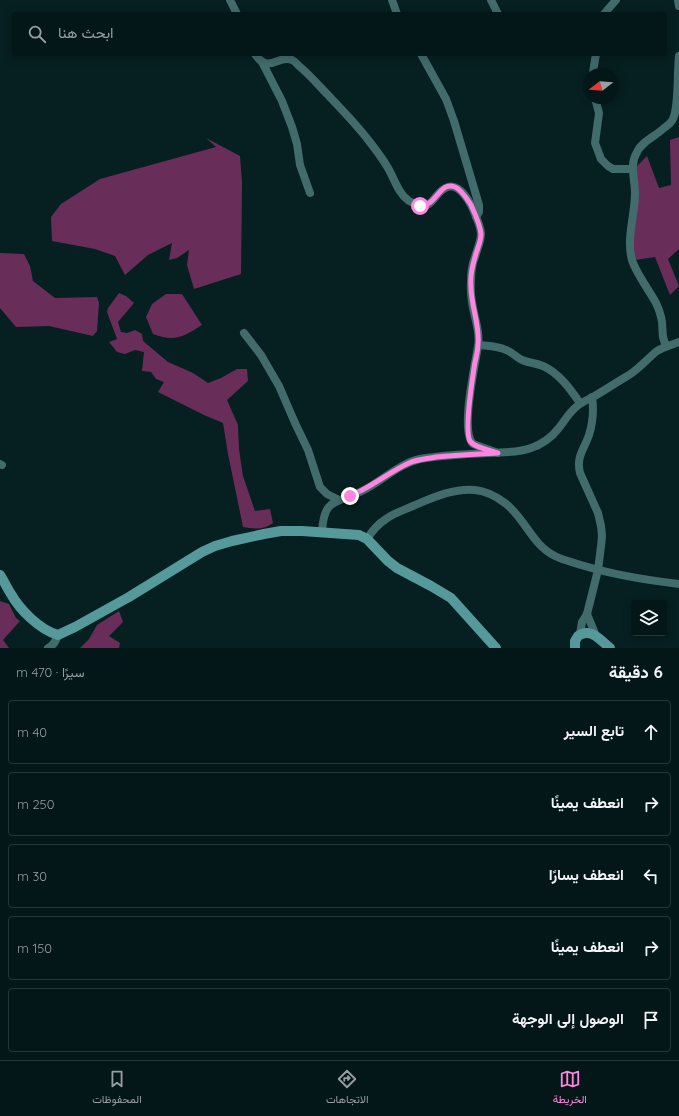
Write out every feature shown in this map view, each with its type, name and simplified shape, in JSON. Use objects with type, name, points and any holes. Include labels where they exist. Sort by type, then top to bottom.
[{"type":"street","points":[[230,0],[236,12]]},
{"type":"street","points":[[392,0],[397,12]]},
{"type":"street","points":[[491,0],[497,12]]},
{"type":"street","points":[[606,12],[616,0]]},
{"type":"street","points":[[678,0],[679,6]]},
{"type":"street","points":[[257,56],[262,62],[282,101],[292,127],[297,144],[300,165],[310,193]]},
{"type":"street","points":[[422,56],[446,99],[454,121],[479,205],[479,212],[476,217]]},
{"type":"street","points":[[594,68],[596,56]]},
{"type":"street","points":[[667,346],[663,340],[662,317],[660,311],[632,261],[630,245],[635,194],[632,163],[640,146],[663,130],[673,120],[677,103],[679,56]]},
{"type":"street","points":[[262,62],[271,64],[287,59],[293,60],[358,126],[384,161],[403,196],[411,202],[420,206],[429,204],[443,189],[448,186],[457,188],[465,195],[480,229],[480,238],[473,264],[470,287],[478,330],[478,345],[469,404],[469,437],[473,444],[498,453]]},
{"type":"street","points":[[596,104],[598,113],[595,143],[602,159],[613,169],[632,169]]},
{"type":"street","points":[[244,333],[261,355],[279,386],[308,450],[320,487],[328,494],[339,500]]},
{"type":"street","points":[[322,532],[325,514],[327,509],[333,503],[360,492],[410,462],[455,455],[509,453],[532,448],[556,432],[567,416],[580,403],[631,374],[658,351],[679,342]]},
{"type":"street","points":[[478,345],[503,348],[520,359],[545,366],[553,371],[570,389],[580,403]]},
{"type":"street","points":[[575,648],[575,641],[580,634],[582,622],[587,614],[598,570],[601,546],[601,526],[598,513],[578,466],[587,442],[593,418],[594,410],[592,397]]},
{"type":"street","points":[[366,538],[386,519],[401,511],[441,495],[458,491],[475,490],[504,502],[513,510],[542,548],[549,553],[618,576],[679,584]]},
{"type":"street","points":[[48,648],[54,644],[58,635],[129,597],[202,552],[215,546],[264,534],[302,531],[359,535],[366,538],[388,561],[397,568],[451,598],[495,648]]},
{"type":"street","points":[[0,575],[20,608],[46,630],[58,635]]},
{"type":"street","points":[[587,614],[596,636]]},
{"type":"street","points":[[580,634],[586,632],[590,633],[610,648]]},
{"type":"shaded area","points":[[679,137],[679,249],[668,259],[679,286],[670,295],[655,257],[635,260],[632,254],[636,167],[647,156],[659,188],[671,185],[670,140]]},
{"type":"shaded area","points":[[206,138],[240,156],[242,182],[241,274],[194,289],[187,265],[189,250],[177,258],[169,260],[172,243],[148,255],[125,275],[115,256],[95,249],[52,241],[51,217],[61,204],[100,179],[216,147]]},
{"type":"shaded area","points":[[0,253],[24,254],[30,266],[33,281],[55,298],[97,297],[99,303],[97,331],[93,336],[49,326],[16,327],[0,308]]},
{"type":"shaded area","points":[[119,293],[126,296],[134,303],[118,322],[121,332],[127,333],[135,330],[142,334],[143,341],[168,362],[193,373],[208,383],[237,369],[247,369],[248,381],[227,400],[238,425],[239,449],[243,476],[255,511],[270,509],[273,523],[270,525],[259,528],[243,527],[223,423],[158,392],[164,382],[156,379],[151,372],[142,371],[144,352],[135,350],[125,354],[117,352],[109,342],[117,339],[107,312],[108,308]]},
{"type":"shaded area","points":[[166,294],[182,294],[202,325],[179,337],[167,338],[153,334],[146,317],[152,304]]},
{"type":"shaded area","points":[[0,601],[9,604],[16,618],[20,621],[3,640],[9,648],[0,648]]},
{"type":"shaded area","points":[[119,611],[123,622],[109,636],[120,643],[119,648],[80,648],[89,639],[97,625]]},
{"type":"route","points":[[350,496],[368,488],[410,462],[455,455],[498,453],[473,444],[469,437],[468,428],[469,404],[478,345],[478,330],[470,282],[475,256],[480,243],[480,229],[467,199],[462,192],[453,186],[448,186],[443,189],[429,204],[420,206]]}]
